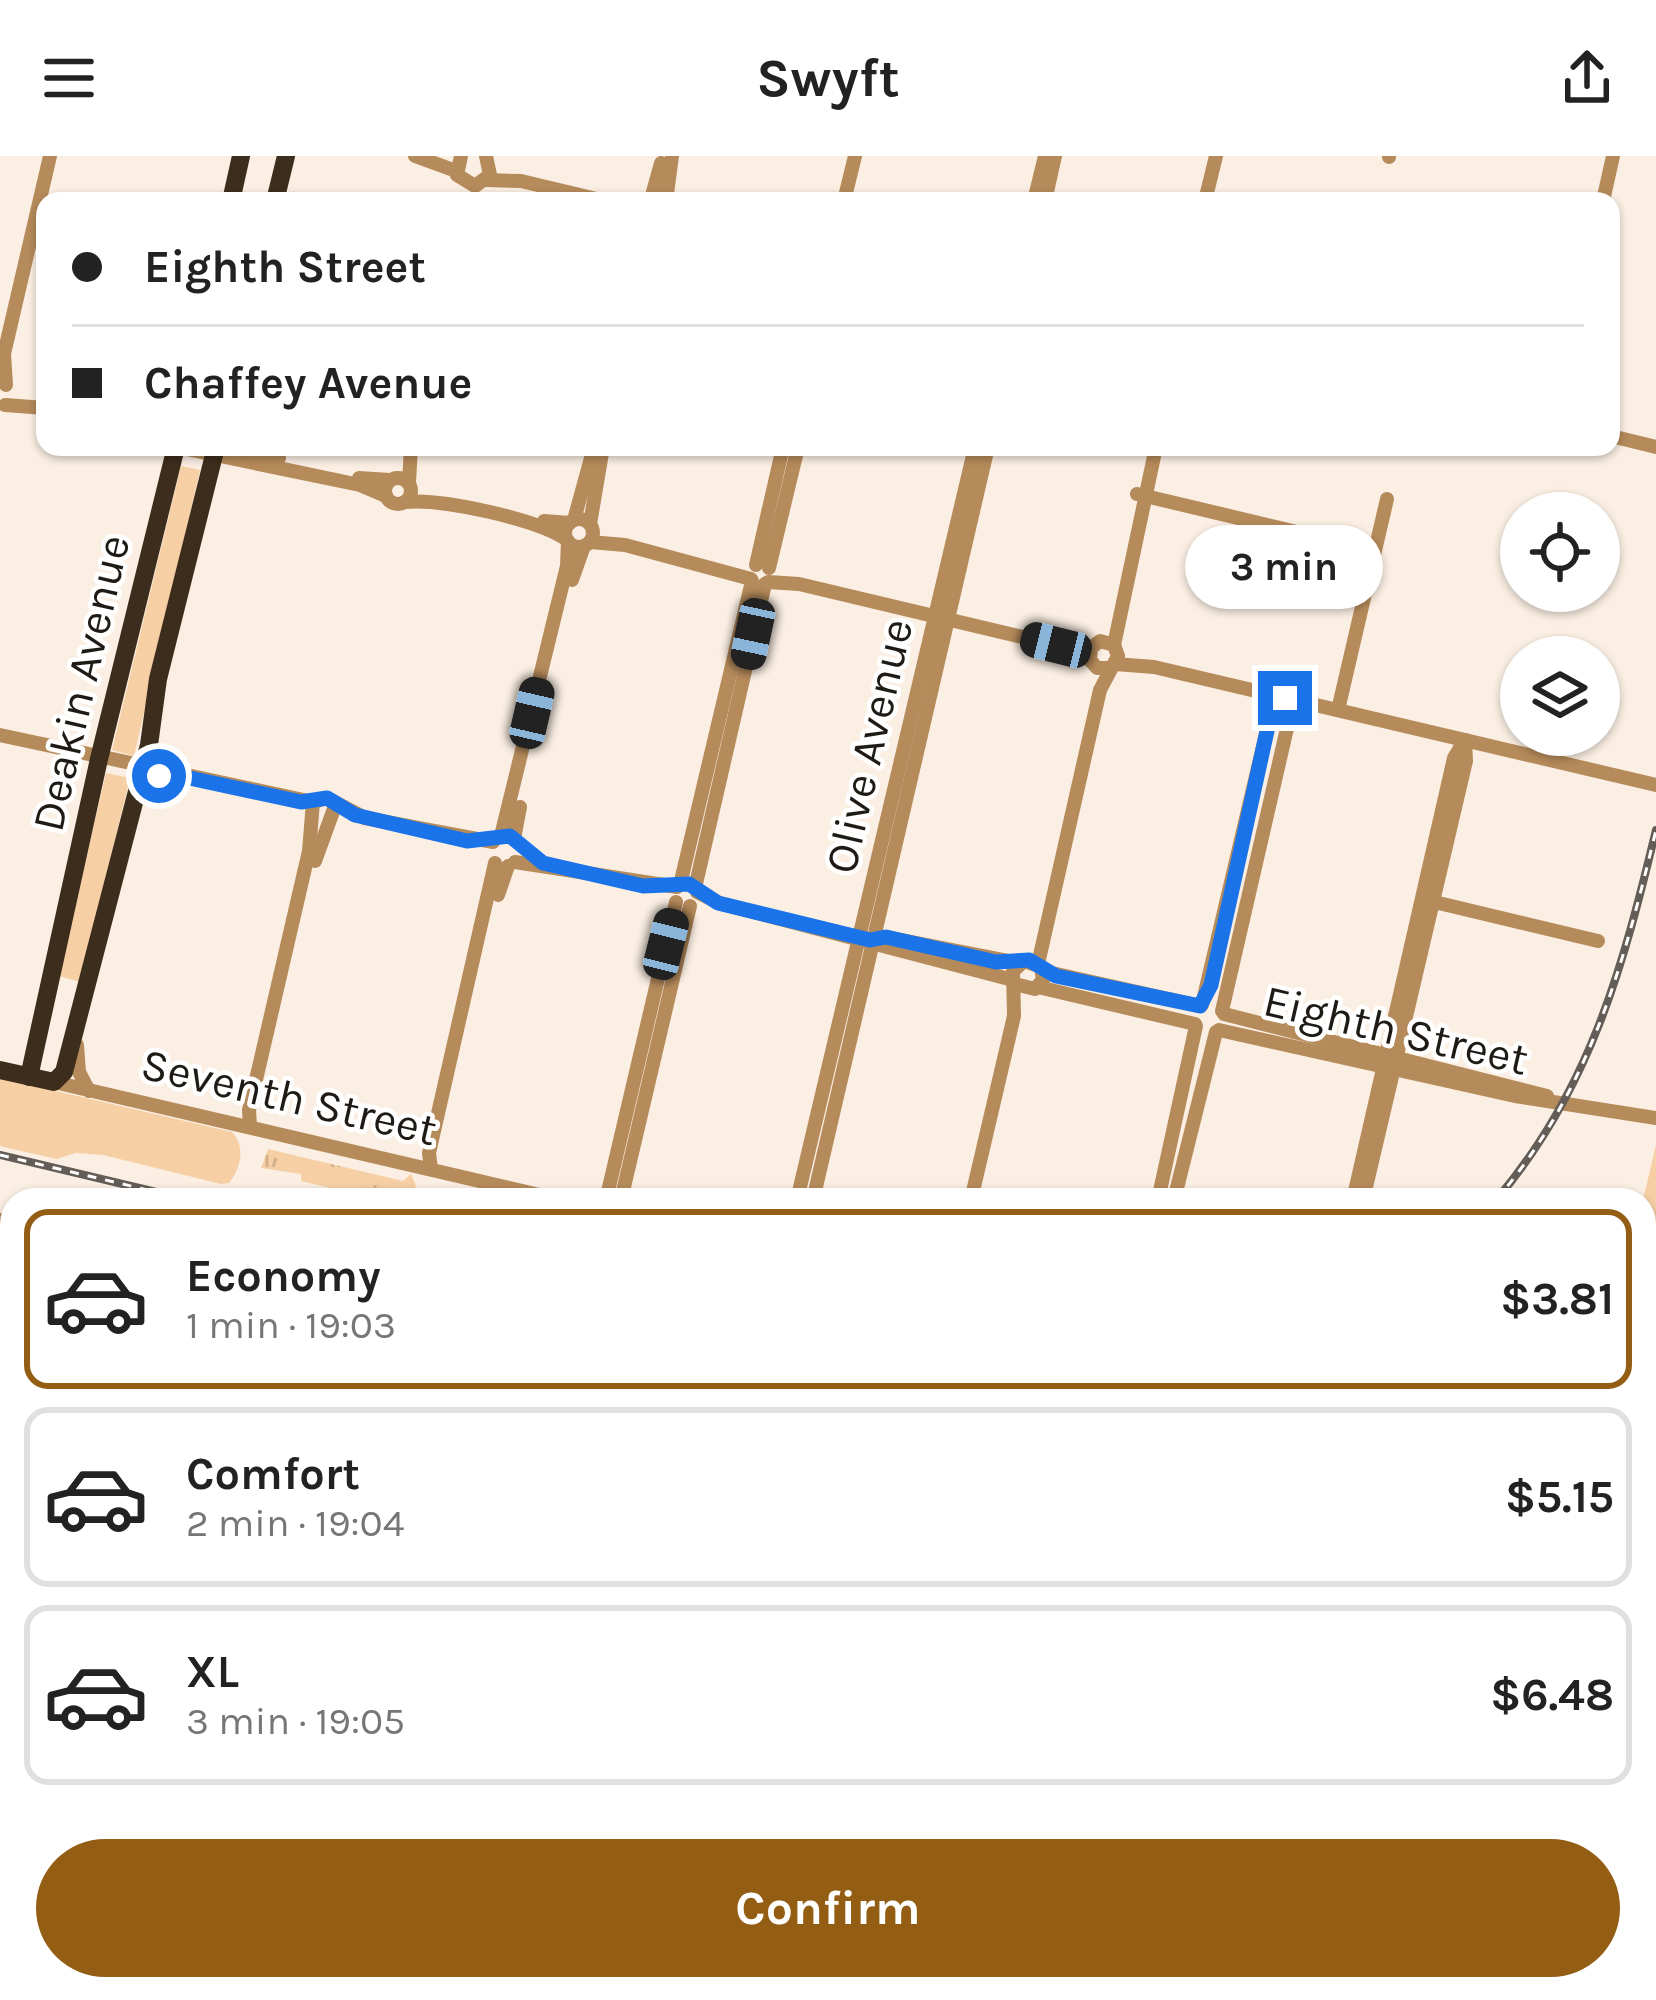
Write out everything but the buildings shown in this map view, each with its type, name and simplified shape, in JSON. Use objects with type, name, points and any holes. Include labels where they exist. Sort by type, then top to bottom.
[{"type":"highway","points":[[234,192],[242,156]]},
{"type":"highway","points":[[277,192],[286,156]]},
{"type":"highway","name":"Deakin Avenue","points":[[29,1077],[99,759],[174,456]]},
{"type":"highway","name":"Deakin Avenue","points":[[54,1082],[64,1073],[76,1032],[143,768],[158,679],[214,456]]},
{"type":"highway","name":"Seventh Street","points":[[0,1070],[54,1082]]},
{"type":"street","points":[[41,192],[50,156]]},
{"type":"street","points":[[657,192],[663,156]]},
{"type":"street","points":[[659,192],[672,156]]},
{"type":"street","points":[[850,192],[858,156]]},
{"type":"street","points":[[1036,192],[1045,156]]},
{"type":"street","points":[[1047,192],[1055,156]]},
{"type":"street","points":[[1211,192],[1220,156]]},
{"type":"street","points":[[1605,192],[1613,156]]},
{"type":"street","points":[[419,157],[483,183],[521,181],[568,192]]},
{"type":"street","points":[[483,183],[487,158],[521,181]]},
{"type":"street","points":[[36,215],[2,358],[2,408],[36,407]]},
{"type":"street","points":[[4,384],[36,405]]},
{"type":"street","points":[[1620,438],[1656,446]]},
{"type":"street","points":[[237,456],[360,484],[394,503],[407,456]]},
{"type":"street","points":[[271,456],[625,545],[1656,785]]},
{"type":"street","points":[[579,533],[592,456]]},
{"type":"street","points":[[431,1169],[600,456]]},
{"type":"street","points":[[617,1188],[789,456]]},
{"type":"street","name":"Olive Avenue","points":[[800,1188],[941,617],[973,456]]},
{"type":"street","name":"Olive Avenue","points":[[941,617],[986,456]]},
{"type":"street","points":[[978,1188],[1150,456]]},
{"type":"street","points":[[1141,495],[1301,533]]},
{"type":"street","points":[[1338,710],[1387,499]]},
{"type":"street","points":[[1176,1188],[1195,1025],[1269,722],[1285,698]]},
{"type":"street","points":[[1162,1188],[1220,1022],[1288,724],[1285,698]]},
{"type":"street","points":[[0,735],[332,816]]},
{"type":"street","points":[[1356,1188],[1428,900],[1455,754],[1465,740]]},
{"type":"street","points":[[323,798],[332,816],[316,857],[250,1127],[248,1118],[304,873],[312,812],[323,798]]},
{"type":"street","points":[[1251,799],[1269,803]]},
{"type":"street","name":"Eighth Street","points":[[332,816],[865,938],[884,948],[1014,982]]},
{"type":"street","points":[[1428,900],[1598,940]]},
{"type":"street","points":[[1225,909],[1243,913]]},
{"type":"street","name":"Eighth Street","points":[[865,938],[886,937],[1032,973],[1216,1004],[1220,1022]]},
{"type":"street","name":"Olive Avenue","points":[[815,1188],[865,938]]},
{"type":"street","points":[[978,1188],[1014,1016],[1014,982],[1032,973]]},
{"type":"street","name":"Eighth Street","points":[[1032,973],[1195,1025],[1220,1022],[1606,1111],[1656,1118]]},
{"type":"street","name":"Deakin Avenue","points":[[76,1032],[78,1068],[89,1090]]},
{"type":"street","points":[[1365,1188],[1390,1061]]},
{"type":"street","name":"Seventh Street","points":[[54,1082],[511,1188]]},
{"type":"street","name":"Eighth Street","points":[[1606,1111],[1656,1127]]},
{"type":"green space","points":[[181,466],[200,470],[134,756],[112,750]]},
{"type":"green space","points":[[106,773],[130,778],[80,982],[59,976]]},
{"type":"green space","points":[[0,1078],[232,1132],[240,1151],[237,1171],[229,1183],[221,1184],[103,1155],[76,1153],[56,1159],[0,1146]]},
{"type":"green space","points":[[1656,1145],[1656,1188],[1646,1188]]},
{"type":"green space","points":[[268,1149],[403,1181],[411,1174],[416,1186],[330,1188],[301,1181],[301,1174],[261,1168]]},
{"type":"railway","points":[[1505,1188],[1556,1115],[1599,1025],[1656,830]]},
{"type":"railway","points":[[0,1155],[139,1188]]},
{"type":"route","points":[[159,776],[143,768],[301,802],[327,798],[355,815],[467,841],[493,842],[510,836],[543,863],[643,886],[689,884],[718,903],[870,940],[886,937],[1004,963],[1029,960],[1056,976],[1200,1006],[1211,985],[1269,722],[1285,698]]}]
